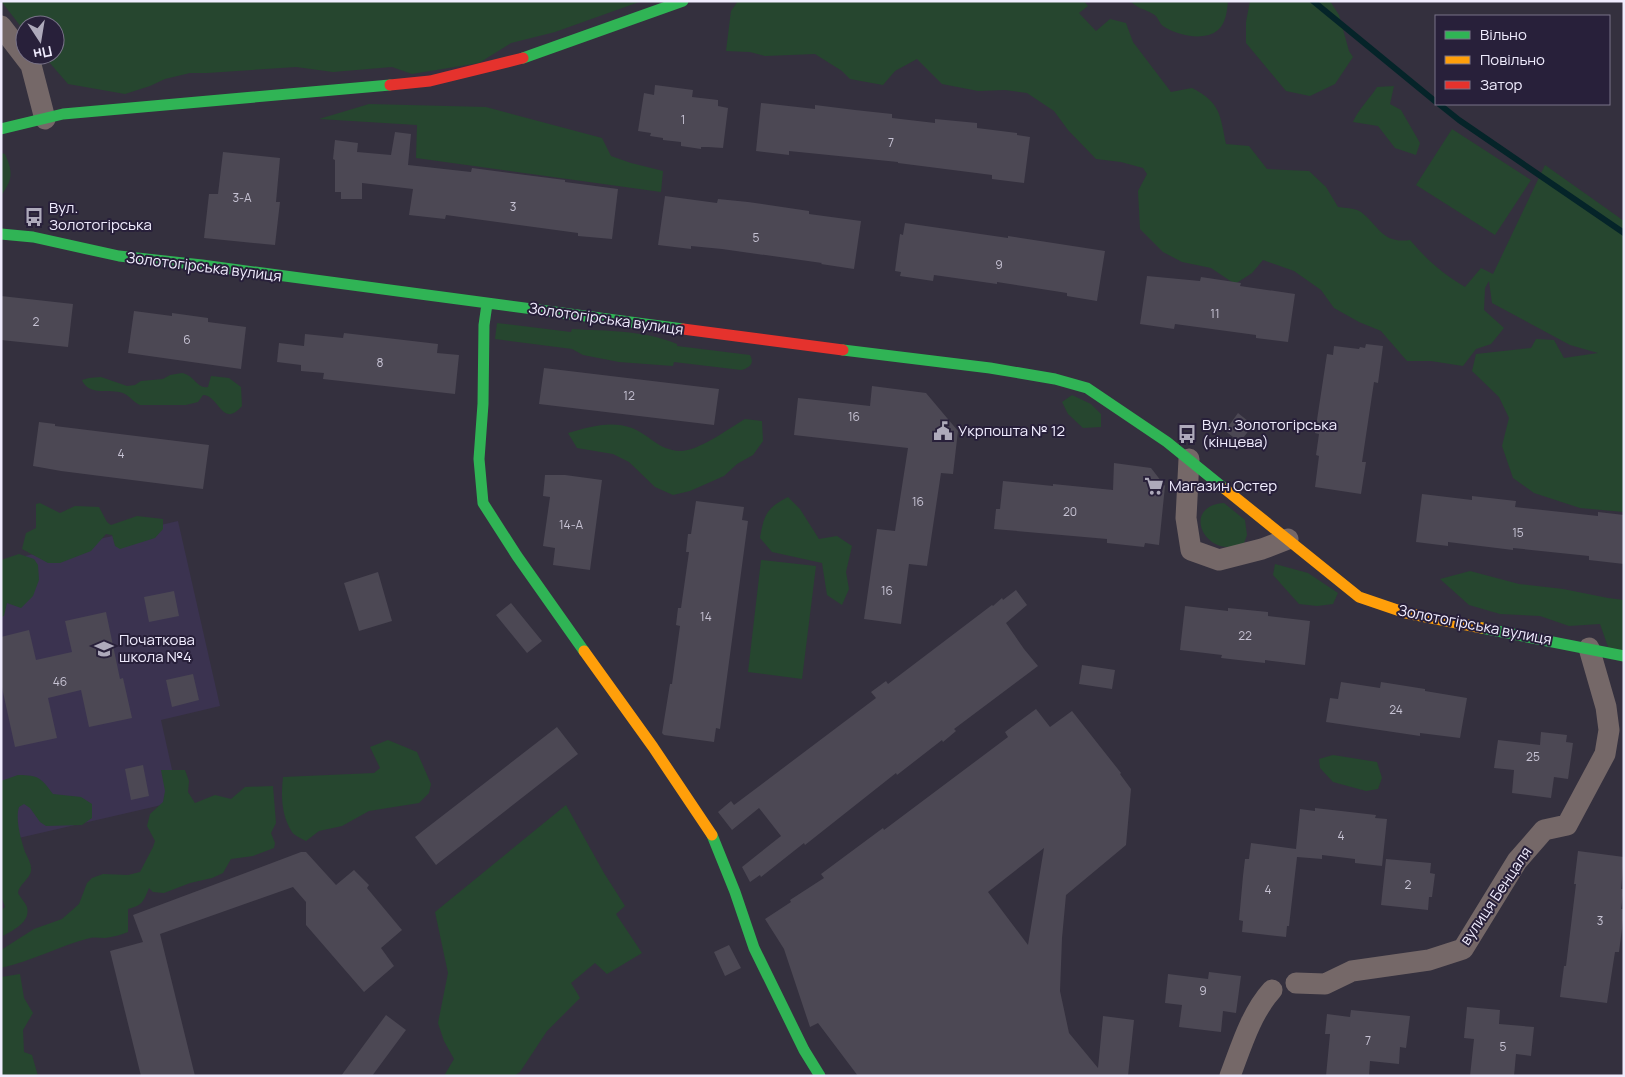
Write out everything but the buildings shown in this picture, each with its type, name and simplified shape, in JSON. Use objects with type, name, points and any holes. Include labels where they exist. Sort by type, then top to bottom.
[{"type":"street","points":[[1,129],[63,114],[430,81],[512,62],[683,1]]},
{"type":"street","points":[[1,26],[31,65],[45,119]]},
{"type":"street","name":"Золотогірська вулиця","points":[[1,234],[24,236],[119,256],[202,265],[487,304],[990,368],[1055,379],[1087,388],[1167,442],[1359,597],[1406,613],[1624,656]]},
{"type":"street","points":[[487,304],[484,325],[483,404],[479,459],[483,503],[517,556],[653,747],[712,836],[735,892],[754,948],[804,1050],[820,1076]]},
{"type":"street","points":[[1188,459],[1186,518],[1191,550],[1219,560],[1262,549],[1288,539]]},
{"type":"street","name":"вулиця Бенцаля","points":[[1296,983],[1325,984],[1352,971],[1429,960],[1463,948],[1518,861],[1538,836],[1544,830],[1567,825],[1605,754],[1609,730],[1606,707],[1589,648]]},
{"type":"street","points":[[1230,1076],[1262,1001],[1272,990]]},
{"type":"shaded area","name":"Початкова школа №4","points":[[178,521],[220,706],[161,720],[179,801],[10,840],[1,804],[1,591],[32,584],[25,556]]},
{"type":"green space","points":[[1,1],[642,1],[555,32],[511,43],[479,63],[412,74],[392,67],[333,72],[296,67],[190,73],[165,79],[125,94],[68,84],[52,65],[65,65],[65,15],[15,15],[15,19]]},
{"type":"green space","points":[[738,1],[1084,1],[1088,6],[1079,13],[1096,31],[1110,19],[1126,23],[1133,42],[1171,92],[1192,88],[1209,99],[1218,111],[1226,144],[1249,146],[1267,169],[1309,171],[1326,187],[1338,207],[1359,211],[1387,237],[1401,241],[1410,240],[1435,266],[1465,287],[1481,268],[1493,274],[1545,165],[1624,221],[1624,512],[1580,508],[1534,493],[1513,478],[1502,446],[1509,418],[1499,397],[1472,371],[1476,354],[1531,348],[1536,339],[1554,340],[1564,358],[1598,353],[1570,345],[1492,303],[1489,281],[1485,288],[1484,310],[1504,328],[1491,344],[1476,349],[1463,366],[1431,361],[1407,361],[1381,331],[1359,322],[1334,308],[1321,290],[1294,271],[1263,260],[1252,273],[1235,284],[1211,268],[1182,262],[1163,252],[1140,229],[1138,191],[1147,174],[1143,168],[1121,162],[1096,159],[1068,130],[1054,111],[1027,93],[1005,90],[978,91],[942,84],[917,59],[895,71],[883,85],[850,79],[842,71],[815,54],[765,56],[750,52],[726,51],[731,11]]},
{"type":"green space","points":[[1130,1],[1228,1],[1226,17],[1218,30],[1205,36],[1190,36],[1175,32],[1162,25],[1155,15]]},
{"type":"green space","points":[[1250,1],[1330,1],[1339,15],[1349,51],[1353,57],[1335,84],[1310,96],[1286,91],[1246,43],[1246,22]]},
{"type":"green space","points":[[1394,86],[1390,104],[1401,110],[1420,143],[1416,155],[1395,148],[1378,126],[1353,122],[1358,112],[1377,87]]},
{"type":"green space","points":[[369,104],[486,107],[602,138],[611,156],[663,171],[661,192],[416,158],[417,125],[319,119]]},
{"type":"green space","points":[[1452,129],[1531,180],[1495,235],[1416,185]]},
{"type":"green space","points":[[1,153],[5,154],[9,166],[10,180],[1,196]]},
{"type":"green space","points":[[497,323],[571,332],[572,329],[639,334],[664,339],[677,344],[677,346],[750,355],[752,361],[749,367],[741,370],[674,362],[673,366],[619,362],[583,355],[572,349],[495,339]]},
{"type":"green space","points":[[182,373],[190,376],[204,387],[208,387],[211,376],[229,378],[241,387],[242,406],[235,412],[225,413],[213,400],[203,395],[198,402],[186,405],[140,405],[123,393],[95,390],[85,385],[82,380],[101,377],[127,386],[135,385],[141,381],[163,379],[170,375]]},
{"type":"green space","points":[[1072,395],[1091,404],[1101,414],[1101,427],[1083,428],[1068,414],[1062,402]]},
{"type":"green space","points":[[745,419],[762,421],[763,441],[753,455],[737,464],[724,476],[690,491],[673,495],[655,487],[629,462],[613,454],[577,448],[568,433],[608,424],[624,426],[638,431],[666,448],[680,451],[704,444]]},
{"type":"green space","points":[[788,497],[800,509],[819,539],[837,536],[852,546],[846,572],[849,589],[842,605],[827,595],[822,563],[772,552],[760,538],[765,517],[771,508]]},
{"type":"green space","points":[[40,503],[60,513],[75,506],[99,507],[107,522],[111,525],[137,516],[163,519],[163,529],[155,538],[120,549],[115,546],[112,535],[106,534],[91,551],[60,563],[48,563],[22,549],[26,533],[36,528],[36,504]]},
{"type":"green space","points":[[1224,503],[1245,520],[1247,535],[1244,543],[1230,547],[1219,545],[1209,539],[1203,531],[1201,522],[1203,513],[1210,506]]},
{"type":"green space","points":[[19,554],[34,559],[38,565],[39,580],[33,596],[21,608],[7,603],[4,616],[1,617],[1,560]]},
{"type":"green space","points":[[761,560],[816,566],[802,679],[748,672]]},
{"type":"green space","points":[[1275,564],[1308,573],[1338,593],[1333,604],[1317,606],[1299,604],[1273,575]]},
{"type":"green space","points":[[1470,571],[1519,584],[1563,589],[1624,600],[1624,651],[1608,647],[1600,624],[1569,626],[1540,616],[1500,614],[1469,605],[1440,579]]},
{"type":"green space","points":[[388,740],[417,752],[431,784],[429,793],[419,803],[369,811],[342,826],[319,831],[306,841],[296,836],[288,825],[284,812],[282,798],[283,777],[374,773],[380,768],[370,747]]},
{"type":"green space","points":[[1333,755],[1377,762],[1382,778],[1378,789],[1366,791],[1333,782],[1320,768],[1319,759]]},
{"type":"green space","points":[[161,770],[185,770],[189,781],[188,792],[195,803],[215,795],[231,799],[245,787],[273,786],[276,823],[271,833],[275,843],[274,848],[253,856],[231,859],[223,873],[212,878],[190,883],[164,893],[153,892],[149,888],[142,902],[128,909],[128,932],[108,938],[90,938],[1,968],[1,950],[34,929],[62,919],[79,904],[87,883],[92,878],[103,874],[128,875],[140,872],[155,841],[147,826],[150,814],[163,802],[165,791]]},
{"type":"green space","points":[[18,775],[39,778],[53,794],[81,797],[92,804],[92,818],[82,825],[46,826],[40,822],[30,808],[24,804],[19,807],[19,830],[31,869],[29,877],[20,887],[18,893],[28,912],[20,925],[3,936],[1,910],[5,907],[1,896],[1,781]]},
{"type":"green space","points":[[566,805],[625,906],[616,914],[642,953],[607,974],[595,963],[571,983],[580,998],[547,1031],[520,1072],[514,1076],[444,1076],[454,1059],[444,1041],[438,1023],[448,973],[435,912]]},
{"type":"green space","points":[[20,974],[24,998],[33,1013],[23,1030],[24,1052],[32,1055],[38,1076],[1,1076],[1,977]]},
{"type":"waterway","points":[[1313,1],[1435,101]]},
{"type":"waterway","points":[[1440,105],[1459,120],[1624,233]]},
{"type":"traffic: fast","points":[[523,58],[683,1]]},
{"type":"traffic: fast","points":[[1,129],[63,114],[390,85]]},
{"type":"traffic: fast","points":[[1,234],[33,237],[119,256],[202,265],[683,329]]},
{"type":"traffic: fast","points":[[487,304],[484,325],[483,404],[479,459],[483,503],[517,556],[584,651]]},
{"type":"traffic: fast","points":[[843,350],[990,368],[1055,379],[1087,388],[1167,442],[1225,489]]},
{"type":"traffic: fast","points":[[1482,628],[1624,656]]},
{"type":"traffic: fast","points":[[712,835],[735,892],[754,948],[804,1050],[820,1076]]},
{"type":"traffic: slow","points":[[1225,489],[1359,597],[1406,613],[1482,628]]},
{"type":"traffic: slow","points":[[584,651],[653,747],[712,835]]},
{"type":"traffic: jam","points":[[390,85],[430,81],[523,58]]},
{"type":"traffic: jam","points":[[683,329],[843,350]]},
{"type":"place","name":"Вул. Золотогірська","points":[[34,217]]},
{"type":"place","name":"Укрпошта № 12","points":[[943,431]]},
{"type":"place","name":"Вул. Золотогірська (кінцева)","points":[[1187,434]]},
{"type":"place","name":"Магазин Остер","points":[[1154,486]]},
{"type":"place","name":"Початкова школа №4","points":[[104,649]]}]
